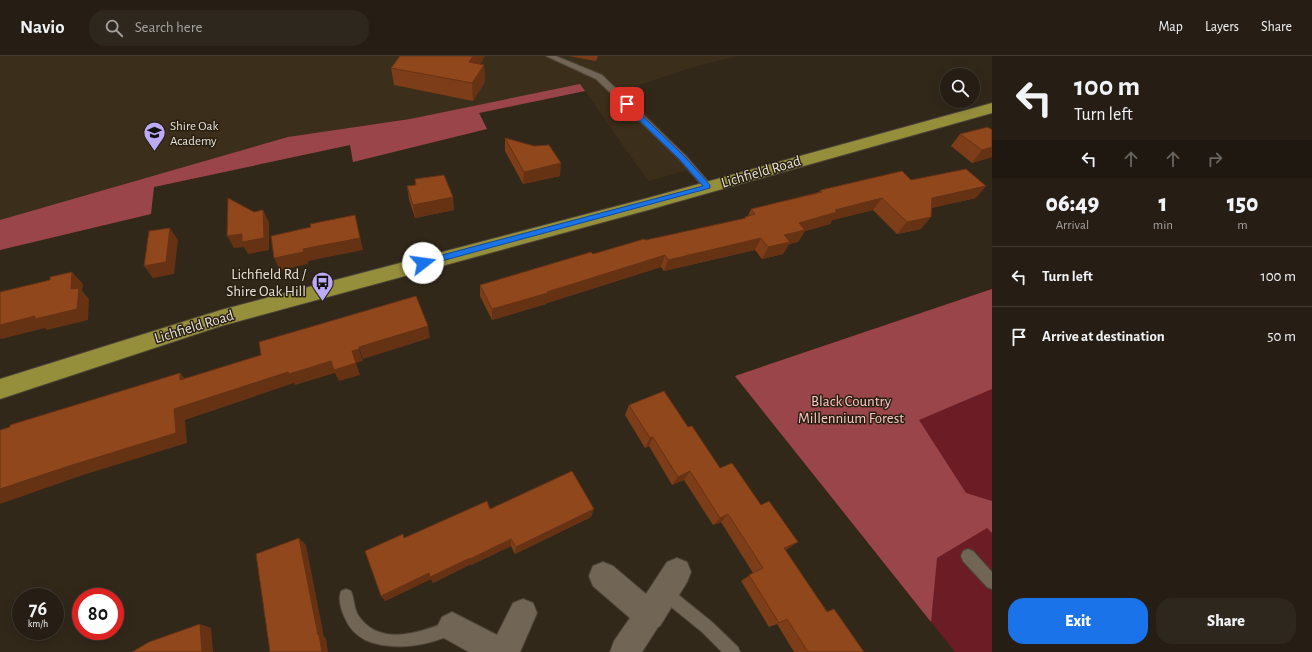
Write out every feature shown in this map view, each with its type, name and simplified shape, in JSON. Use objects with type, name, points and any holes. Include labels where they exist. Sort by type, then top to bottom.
[{"type":"highway","name":"Lichfield Road","points":[[0,389],[221,318],[708,187],[992,108]]},
{"type":"street","points":[[603,576],[650,616]]},
{"type":"street","points":[[625,652],[650,616],[670,582]]},
{"type":"street","points":[[504,652],[523,613]]},
{"type":"street","points":[[452,627],[499,652]]},
{"type":"lane","points":[[550,56],[599,77],[682,158],[708,187]]},
{"type":"lane","points":[[968,556],[992,582]]},
{"type":"lane","points":[[670,582],[707,628],[733,652]]},
{"type":"lane","points":[[346,596],[353,619],[363,634],[370,641],[382,645],[398,648],[424,642],[452,627]]},
{"type":"shaded area","name":"Shire Oak Academy","points":[[0,56],[739,56],[697,66],[624,90],[697,168],[648,181],[585,91],[480,113],[487,129],[353,162],[350,145],[154,187],[151,214],[0,250]]},
{"type":"green space","points":[[580,84],[585,91],[479,113],[487,129],[353,162],[350,145],[154,187],[151,214],[0,250],[0,220],[288,137],[410,119]]},
{"type":"green space","name":"Black Country Millennium Forest","points":[[992,289],[992,652],[955,652],[735,376]]},
{"type":"green space","name":"Black Country Millennium Forest","points":[[992,289],[992,389],[919,420],[966,493],[992,501],[992,533],[987,528],[937,558],[931,622],[735,376]]},
{"type":"building","points":[[400,56],[473,56],[469,62],[484,65],[472,83],[391,68]]},
{"type":"building","points":[[988,127],[992,130],[992,147],[982,150],[960,134]]},
{"type":"building","points":[[505,138],[534,146],[549,145],[561,163],[524,172]]},
{"type":"building","points":[[966,169],[986,186],[932,198],[931,217],[907,222],[882,198],[835,210],[837,212],[799,223],[805,230],[784,235],[790,242],[768,247],[761,238],[668,260],[665,255],[547,292],[548,293],[492,309],[480,285],[591,252],[593,254],[644,239],[646,240],[746,218],[745,217],[755,214],[751,209],[822,192],[821,190],[902,171],[911,180]]},
{"type":"building","points":[[444,175],[453,197],[413,205],[407,186],[416,185],[415,179]]},
{"type":"building","points":[[228,198],[254,212],[263,210],[264,238],[242,242],[242,234],[227,236]]},
{"type":"building","points":[[355,215],[360,238],[303,249],[304,252],[274,258],[271,236],[311,227],[310,224]]},
{"type":"building","points":[[170,228],[166,262],[144,266],[149,231]]},
{"type":"building","points":[[72,272],[71,289],[79,288],[77,309],[35,319],[35,316],[0,325],[0,292],[50,280],[50,277]]},
{"type":"building","points":[[416,296],[428,326],[359,347],[359,349],[352,351],[356,363],[334,370],[331,361],[289,374],[288,372],[174,409],[176,433],[0,489],[0,430],[10,427],[10,425],[180,373],[180,380],[261,355],[259,342]]},
{"type":"building","points":[[664,391],[688,427],[692,426],[720,468],[732,463],[761,505],[769,501],[798,542],[784,548],[827,612],[834,609],[864,652],[808,652],[787,619],[779,623],[749,575],[763,568],[728,514],[720,518],[690,471],[678,477],[653,437],[650,438],[629,405]]},
{"type":"building","points":[[572,471],[594,509],[516,547],[511,539],[430,577],[429,573],[381,596],[365,551],[403,534],[404,538],[487,501],[490,509]]},
{"type":"building","points":[[299,538],[322,652],[270,652],[256,554]]},
{"type":"building","points":[[200,624],[202,652],[132,652],[149,642]]},
{"type":"place","name":"Shire Oak Academy","points":[[155,152]]},
{"type":"place","name":"Lichfield Rd / Shire Oak Hill","points":[[322,302]]},
{"type":"route","points":[[423,263],[708,187],[682,158],[627,104]]}]
